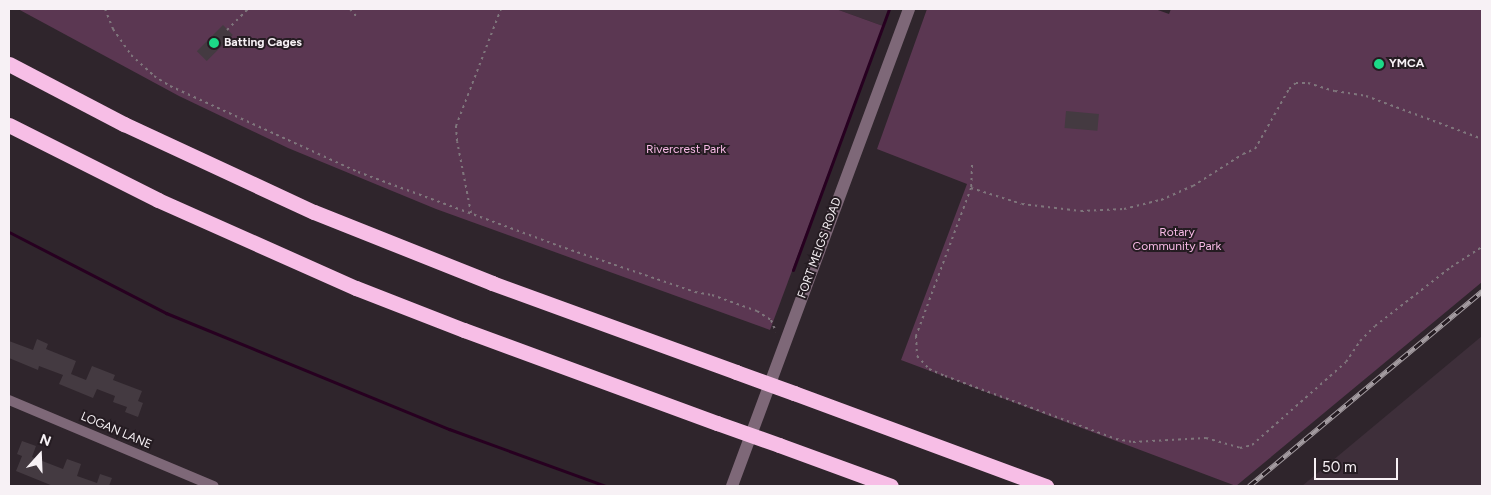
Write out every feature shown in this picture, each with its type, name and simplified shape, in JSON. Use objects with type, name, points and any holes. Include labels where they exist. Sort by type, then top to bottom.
[{"type":"highway","points":[[9,64],[124,124],[314,212],[492,283],[1046,486]]},
{"type":"highway","points":[[9,125],[158,200],[356,288],[464,330],[891,486]]},
{"type":"street","name":"FORT MEIGS ROAD","points":[[732,486],[909,9]]},
{"type":"street","name":"LOGAN LANE","points":[[9,400],[214,486]]},
{"type":"path","points":[[105,9],[113,29],[131,55],[154,76],[170,86],[358,172],[695,292],[712,295],[744,306],[771,320],[776,334]]},
{"type":"path","points":[[228,30],[248,9]]},
{"type":"path","points":[[350,9],[357,17]]},
{"type":"path","points":[[471,213],[457,141],[456,126],[501,9]]},
{"type":"path","points":[[971,188],[1022,204],[1081,211],[1124,209],[1161,200],[1193,186],[1243,154],[1255,149],[1289,89],[1296,83],[1308,83],[1335,91],[1366,96],[1482,139]]},
{"type":"path","points":[[972,165],[971,188],[918,328],[915,342],[917,356],[929,369],[945,376],[1116,439],[1133,442],[1206,438],[1240,448],[1252,445],[1346,362],[1360,341],[1375,326],[1451,267],[1482,247]]},
{"type":"shaded area","points":[[836,9],[889,9],[883,26]]},
{"type":"shaded area","points":[[1482,336],[1482,486],[1302,486]]},
{"type":"green space","name":"Rivercrest Park","points":[[18,9],[836,9],[883,26],[770,330],[436,209],[288,148],[179,96]]},
{"type":"green space","name":"Rotary Community Park","points":[[927,9],[1155,9],[1169,14],[1171,9],[1482,9],[1482,282],[1236,486],[901,360],[967,184],[877,149]]},
{"type":"building","name":"Batting Cages","points":[[223,25],[233,35],[207,61],[197,51]]},
{"type":"building","points":[[1066,111],[1099,114],[1097,131],[1065,128]]},
{"type":"building","points":[[37,339],[48,344],[46,349],[76,361],[71,374],[86,380],[92,366],[115,375],[113,380],[142,391],[138,401],[143,403],[138,417],[125,412],[127,407],[113,402],[115,396],[97,389],[93,398],[59,384],[63,375],[39,366],[38,370],[9,358],[9,341],[33,350]]},
{"type":"building","points":[[22,441],[36,446],[32,457],[63,469],[67,459],[81,464],[77,476],[97,483],[100,474],[112,478],[109,486],[53,486],[16,471],[22,456],[17,454]]},
{"type":"waterway","points":[[793,270],[889,9]]},
{"type":"waterway","points":[[9,232],[166,313],[449,429],[606,486]]},
{"type":"railway","points":[[1249,486],[1482,291]]},
{"type":"place","name":"Batting Cages","points":[[214,43]]},
{"type":"place","name":"YMCA","points":[[1379,64]]}]
